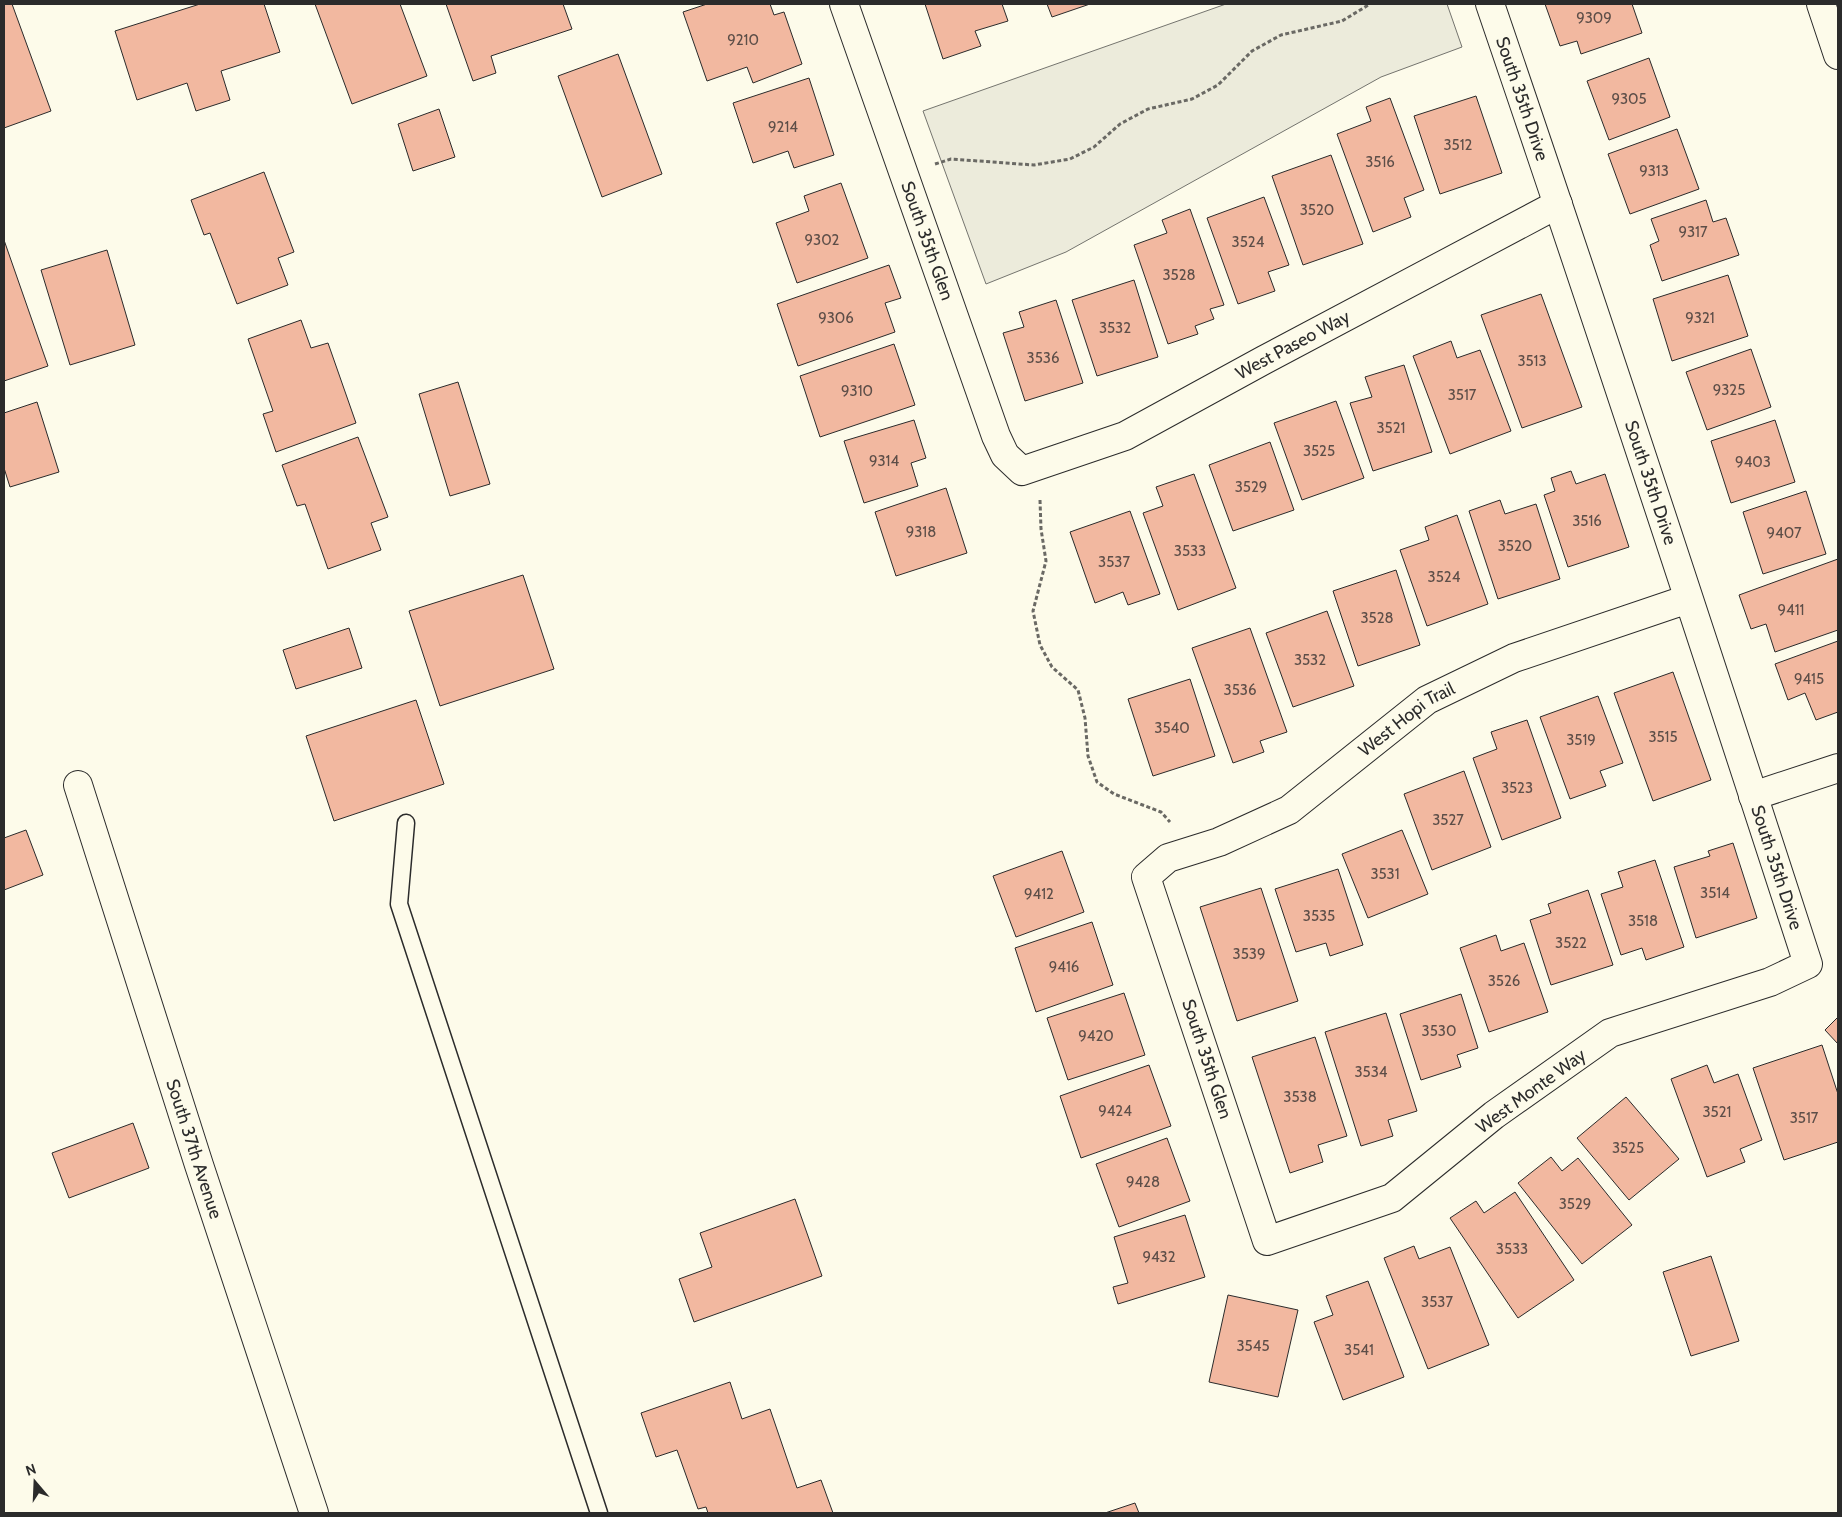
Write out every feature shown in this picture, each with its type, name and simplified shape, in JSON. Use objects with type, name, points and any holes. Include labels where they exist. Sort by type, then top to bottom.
[{"type":"street","name":"South 35th Glen","points":[[844,4],[996,436],[1005,455],[1031,468]]},
{"type":"street","name":"South 35th Drive","points":[[1490,4],[1558,204],[1808,964]]},
{"type":"street","points":[[1821,4],[1838,55]]},
{"type":"street","name":"West Paseo Way","points":[[1031,468],[1125,436],[1558,204]]},
{"type":"street","name":"West Hopi Trail","points":[[1146,877],[1168,858],[1219,842],[1289,810],[1427,700],[1514,658],[1688,600]]},
{"type":"street","points":[[1753,796],[1838,768]]},
{"type":"street","name":"South 37th Avenue","points":[[78,784],[199,1165],[314,1513]]},
{"type":"street","name":"South 35th Glen","points":[[1146,877],[1267,1241]]},
{"type":"street","name":"West Monte Way","points":[[1267,1241],[1392,1198],[1494,1115],[1610,1034],[1770,982],[1808,964]]},
{"type":"lane","points":[[406,823],[399,904],[599,1513]]},
{"type":"path","points":[[903,173],[951,160],[1034,165],[1070,159],[1094,147],[1120,124],[1148,109],[1192,100],[1218,84],[1252,51],[1281,35],[1342,21],[1365,9],[1370,4]]},
{"type":"path","points":[[1031,468],[1046,561],[1033,610],[1040,645],[1052,668],[1078,690],[1085,718],[1088,756],[1097,782],[1114,794],[1161,812],[1194,850]]},
{"type":"shaded area","points":[[1226,4],[1447,4],[1462,47],[1381,77],[1066,252],[986,284],[923,111]]},
{"type":"building","points":[[4,4],[12,4],[51,111],[4,128]]},
{"type":"building","points":[[200,4],[264,4],[280,52],[221,71],[230,100],[196,111],[187,83],[137,100],[115,31]]},
{"type":"building","points":[[315,4],[400,4],[427,76],[352,104]]},
{"type":"building","points":[[446,4],[563,4],[572,29],[491,56],[496,73],[473,81]]},
{"type":"building","points":[[707,4],[770,4],[774,15],[784,12],[802,64],[753,83],[747,67],[707,81],[683,12]]},
{"type":"building","points":[[925,4],[1002,4],[1008,21],[975,31],[981,46],[943,59]]},
{"type":"building","points":[[1047,4],[1090,4],[1052,17]]},
{"type":"building","points":[[1545,4],[1632,4],[1642,33],[1581,54],[1577,41],[1560,46]]},
{"type":"building","points":[[618,54],[662,174],[602,197],[558,76]]},
{"type":"building","points":[[1649,58],[1670,117],[1609,140],[1587,81]]},
{"type":"building","points":[[809,78],[834,155],[794,168],[788,151],[753,163],[733,103]]},
{"type":"building","points":[[1476,96],[1502,173],[1440,194],[1414,116]]},
{"type":"building","points":[[1390,98],[1424,190],[1404,198],[1411,217],[1373,232],[1337,134],[1371,121],[1366,107]]},
{"type":"building","points":[[439,109],[455,157],[413,171],[398,124]]},
{"type":"building","points":[[1677,129],[1699,189],[1630,214],[1608,154]]},
{"type":"building","points":[[1331,155],[1363,244],[1303,265],[1272,176]]},
{"type":"building","points":[[264,172],[294,252],[278,258],[288,285],[237,304],[210,233],[204,235],[191,200]]},
{"type":"building","points":[[841,183],[868,258],[797,283],[776,223],[809,211],[804,196]]},
{"type":"building","points":[[1264,197],[1289,265],[1268,272],[1275,291],[1238,304],[1207,218]]},
{"type":"building","points":[[1706,200],[1713,222],[1726,218],[1739,255],[1662,281],[1650,245],[1659,241],[1651,219]]},
{"type":"building","points":[[1190,209],[1224,305],[1210,309],[1214,319],[1195,326],[1198,334],[1168,344],[1134,245],[1167,233],[1162,220]]},
{"type":"building","points":[[4,240],[48,366],[4,381]]},
{"type":"building","points":[[107,250],[135,345],[70,365],[41,270]]},
{"type":"building","points":[[889,265],[901,298],[885,303],[895,332],[798,366],[777,304]]},
{"type":"building","points":[[1728,275],[1748,336],[1672,361],[1653,299]]},
{"type":"building","points":[[1134,280],[1158,357],[1097,376],[1072,300]]},
{"type":"building","points":[[1541,294],[1582,407],[1522,428],[1481,315]]},
{"type":"building","points":[[1056,300],[1083,383],[1025,401],[1003,333],[1024,327],[1019,312]]},
{"type":"building","points":[[301,320],[311,348],[328,343],[356,423],[276,452],[263,414],[273,411],[248,339]]},
{"type":"building","points":[[1451,341],[1457,358],[1480,350],[1511,431],[1450,454],[1413,356]]},
{"type":"building","points":[[894,344],[915,405],[820,437],[800,376]]},
{"type":"building","points":[[1751,349],[1771,407],[1707,430],[1686,372]]},
{"type":"building","points":[[1404,365],[1432,452],[1373,471],[1350,403],[1372,397],[1365,377]]},
{"type":"building","points":[[458,382],[490,484],[450,496],[419,394]]},
{"type":"building","points":[[1336,401],[1364,478],[1302,500],[1274,423]]},
{"type":"building","points":[[37,402],[59,472],[10,487],[4,468],[4,413]]},
{"type":"building","points":[[914,420],[926,458],[911,463],[918,486],[864,503],[844,441]]},
{"type":"building","points":[[1775,420],[1795,482],[1731,503],[1711,441]]},
{"type":"building","points":[[358,437],[388,517],[371,523],[381,550],[328,569],[305,504],[297,506],[282,465]]},
{"type":"building","points":[[1270,442],[1294,510],[1233,531],[1209,465]]},
{"type":"building","points":[[1571,471],[1576,484],[1605,474],[1629,547],[1568,567],[1544,495],[1555,491],[1551,478]]},
{"type":"building","points":[[1194,474],[1236,588],[1178,610],[1143,513],[1163,506],[1156,487]]},
{"type":"building","points":[[946,488],[967,553],[896,576],[875,512]]},
{"type":"building","points":[[1806,491],[1826,554],[1763,574],[1743,512]]},
{"type":"building","points":[[1500,500],[1505,514],[1536,504],[1560,579],[1498,599],[1469,511]]},
{"type":"building","points":[[1130,511],[1160,594],[1128,605],[1123,592],[1095,603],[1070,532]]},
{"type":"building","points":[[1457,515],[1488,604],[1427,626],[1400,550],[1429,540],[1425,527]]},
{"type":"building","points":[[1838,559],[1838,630],[1775,652],[1766,624],[1751,629],[1739,595]]},
{"type":"building","points":[[1396,570],[1420,645],[1358,666],[1333,591]]},
{"type":"building","points":[[523,575],[554,669],[440,706],[409,611]]},
{"type":"building","points":[[1327,611],[1354,686],[1293,707],[1266,633]]},
{"type":"building","points":[[349,628],[362,668],[296,689],[283,650]]},
{"type":"building","points":[[1250,628],[1287,732],[1260,741],[1264,752],[1233,763],[1192,648]]},
{"type":"building","points":[[1838,641],[1838,712],[1816,720],[1805,693],[1788,700],[1775,664]]},
{"type":"building","points":[[1673,672],[1711,780],[1653,801],[1614,693]]},
{"type":"building","points":[[1190,679],[1215,756],[1153,776],[1128,699]]},
{"type":"building","points":[[1598,696],[1623,763],[1600,771],[1606,786],[1570,799],[1540,717]]},
{"type":"building","points":[[416,700],[444,784],[334,821],[306,736]]},
{"type":"building","points":[[1527,720],[1561,818],[1502,840],[1473,758],[1497,749],[1491,732]]},
{"type":"building","points":[[1464,771],[1491,847],[1432,870],[1404,794]]},
{"type":"building","points":[[26,830],[43,875],[4,890],[4,838]]},
{"type":"building","points":[[1402,830],[1428,894],[1368,918],[1342,854]]},
{"type":"building","points":[[1733,843],[1757,918],[1696,938],[1674,867],[1710,856],[1708,851]]},
{"type":"building","points":[[1062,851],[1084,912],[1016,937],[993,876]]},
{"type":"building","points":[[1655,860],[1684,947],[1646,960],[1642,948],[1621,955],[1601,894],[1623,887],[1618,872]]},
{"type":"building","points":[[1338,869],[1363,945],[1330,956],[1326,943],[1296,952],[1275,889]]},
{"type":"building","points":[[1261,888],[1298,1001],[1237,1021],[1200,907]]},
{"type":"building","points":[[1588,890],[1613,965],[1551,985],[1530,920],[1551,913],[1548,904]]},
{"type":"building","points":[[1092,922],[1113,985],[1036,1012],[1015,948]]},
{"type":"building","points":[[1496,935],[1501,951],[1524,943],[1548,1012],[1489,1032],[1460,948]]},
{"type":"building","points":[[1124,993],[1145,1055],[1068,1080],[1047,1018]]},
{"type":"building","points":[[1461,994],[1478,1048],[1457,1055],[1461,1067],[1421,1080],[1400,1014]]},
{"type":"building","points":[[1386,1013],[1417,1111],[1388,1120],[1393,1136],[1361,1146],[1325,1032]]},
{"type":"building","points":[[1838,1017],[1838,1044],[1825,1030]]},
{"type":"building","points":[[1315,1037],[1347,1136],[1318,1145],[1323,1162],[1290,1173],[1252,1057]]},
{"type":"building","points":[[1822,1045],[1838,1094],[1838,1142],[1784,1160],[1753,1068]]},
{"type":"building","points":[[1149,1065],[1171,1126],[1081,1158],[1060,1096]]},
{"type":"building","points":[[1707,1065],[1714,1083],[1738,1074],[1762,1140],[1740,1149],[1745,1162],[1707,1177],[1671,1079]]},
{"type":"building","points":[[1626,1097],[1679,1159],[1629,1200],[1577,1138]]},
{"type":"building","points":[[133,1123],[149,1168],[69,1198],[52,1153]]},
{"type":"building","points":[[1167,1138],[1190,1201],[1119,1227],[1096,1164]]},
{"type":"building","points":[[1551,1157],[1562,1171],[1578,1158],[1632,1225],[1582,1264],[1518,1183]]},
{"type":"building","points":[[1515,1192],[1574,1280],[1518,1318],[1450,1218],[1476,1201],[1484,1213]]},
{"type":"building","points":[[795,1199],[822,1276],[694,1322],[679,1279],[712,1267],[700,1233]]},
{"type":"building","points":[[1185,1215],[1205,1277],[1118,1304],[1113,1287],[1128,1283],[1114,1237]]},
{"type":"building","points":[[1414,1246],[1419,1259],[1450,1247],[1489,1345],[1428,1369],[1384,1258]]},
{"type":"building","points":[[1711,1256],[1739,1341],[1691,1356],[1663,1272]]},
{"type":"building","points":[[1368,1281],[1404,1377],[1343,1400],[1314,1322],[1333,1315],[1326,1296]]},
{"type":"building","points":[[1228,1295],[1298,1310],[1278,1397],[1209,1382]]},
{"type":"building","points":[[730,1382],[742,1419],[770,1409],[797,1488],[821,1480],[833,1513],[708,1513],[706,1507],[698,1509],[677,1450],[656,1457],[641,1413]]},
{"type":"building","points":[[1135,1503],[1139,1513],[1105,1513]]}]
